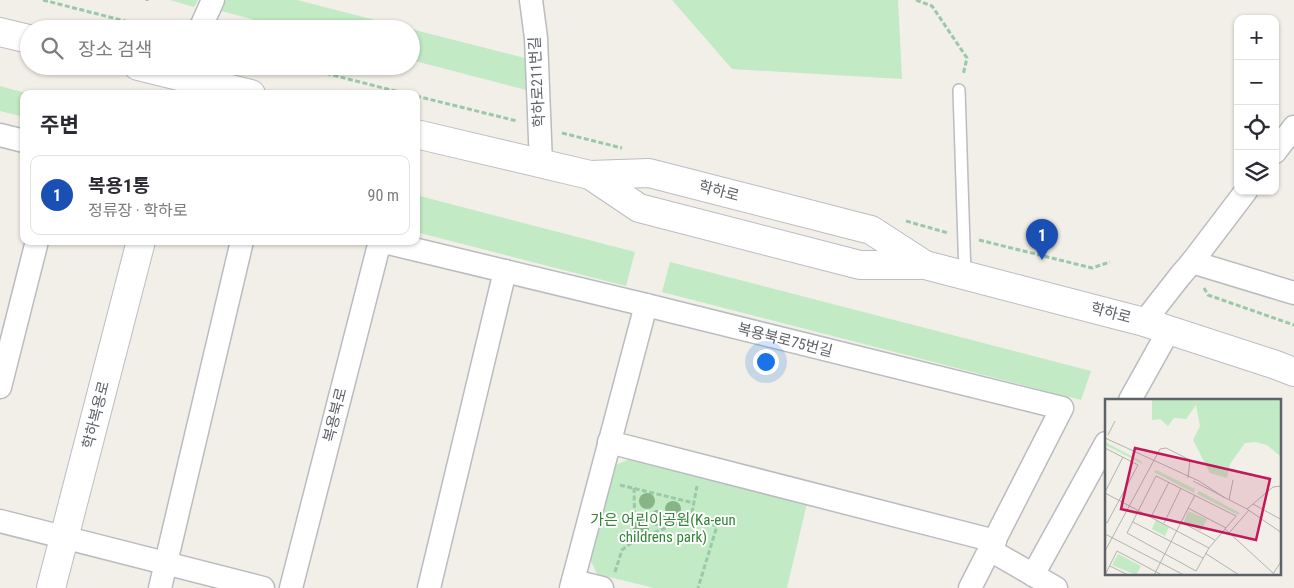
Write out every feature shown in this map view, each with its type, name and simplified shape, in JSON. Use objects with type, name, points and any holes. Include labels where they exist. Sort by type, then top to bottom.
[{"type":"street","points":[[204,20],[213,0]]},
{"type":"street","name":"학하로211번길","points":[[530,0],[536,38],[541,164]]},
{"type":"street","points":[[0,32],[20,37]]},
{"type":"street","points":[[169,75],[233,90]]},
{"type":"street","points":[[1277,150],[1294,127]]},
{"type":"street","name":"학하로","points":[[420,135],[590,174],[649,172],[871,230],[925,265]]},
{"type":"street","points":[[0,136],[20,140]]},
{"type":"street","name":"학하로","points":[[590,174],[640,208],[860,265],[925,265],[1156,326],[1294,372]]},
{"type":"street","points":[[1197,272],[1244,195]]},
{"type":"street","points":[[0,387],[36,245]]},
{"type":"street","name":"학하복용로","points":[[51,588],[140,245]]},
{"type":"street","points":[[160,588],[241,245]]},
{"type":"street","name":"복용북로","points":[[291,588],[379,245]]},
{"type":"street","name":"복용북로75번길","points":[[397,245],[1062,408],[992,546]]},
{"type":"street","points":[[429,588],[505,271]]},
{"type":"street","points":[[1130,399],[1156,326],[1180,276],[1197,272],[1294,293]]},
{"type":"street","points":[[608,580],[572,584],[646,305]]},
{"type":"street","points":[[610,442],[992,546],[1033,575],[1056,588]]},
{"type":"street","points":[[1033,575],[1105,445]]},
{"type":"street","points":[[0,521],[263,588]]},
{"type":"street","points":[[970,588],[992,546]]},
{"type":"lane","points":[[959,90],[964,275]]},
{"type":"path","points":[[43,0],[121,20]]},
{"type":"path","points":[[916,0],[932,6],[966,58],[959,90]]},
{"type":"path","points":[[332,75],[391,90]]},
{"type":"path","points":[[420,97],[517,121]]},
{"type":"path","points":[[976,240],[1092,268],[1110,262]]},
{"type":"path","points":[[1197,272],[1208,295],[1294,326]]},
{"type":"path","points":[[617,484],[694,503]]},
{"type":"path","points":[[691,518],[697,485]]},
{"type":"path","points":[[634,488],[635,540]]},
{"type":"path","points":[[608,580],[622,550],[635,540],[691,518],[717,526],[698,588]]},
{"type":"green space","points":[[170,0],[198,0],[194,7]]},
{"type":"green space","points":[[226,0],[297,0],[375,20],[255,20],[221,11]]},
{"type":"green space","points":[[672,0],[898,0],[902,79],[732,69]]},
{"type":"green space","points":[[420,31],[537,61],[530,91],[420,62]]},
{"type":"green space","points":[[0,86],[20,92],[20,116],[0,111]]},
{"type":"green space","points":[[420,196],[635,252],[626,286],[420,233]]},
{"type":"green space","points":[[670,262],[1091,371],[1081,400],[662,292]]},
{"type":"green space","name":"가은 어린이공원(Ka-eun childrens park)","points":[[630,459],[807,503],[787,588],[654,588],[597,574],[590,559],[613,466]]},
{"type":"place","name":"복용1통","points":[[1042,260]]}]
